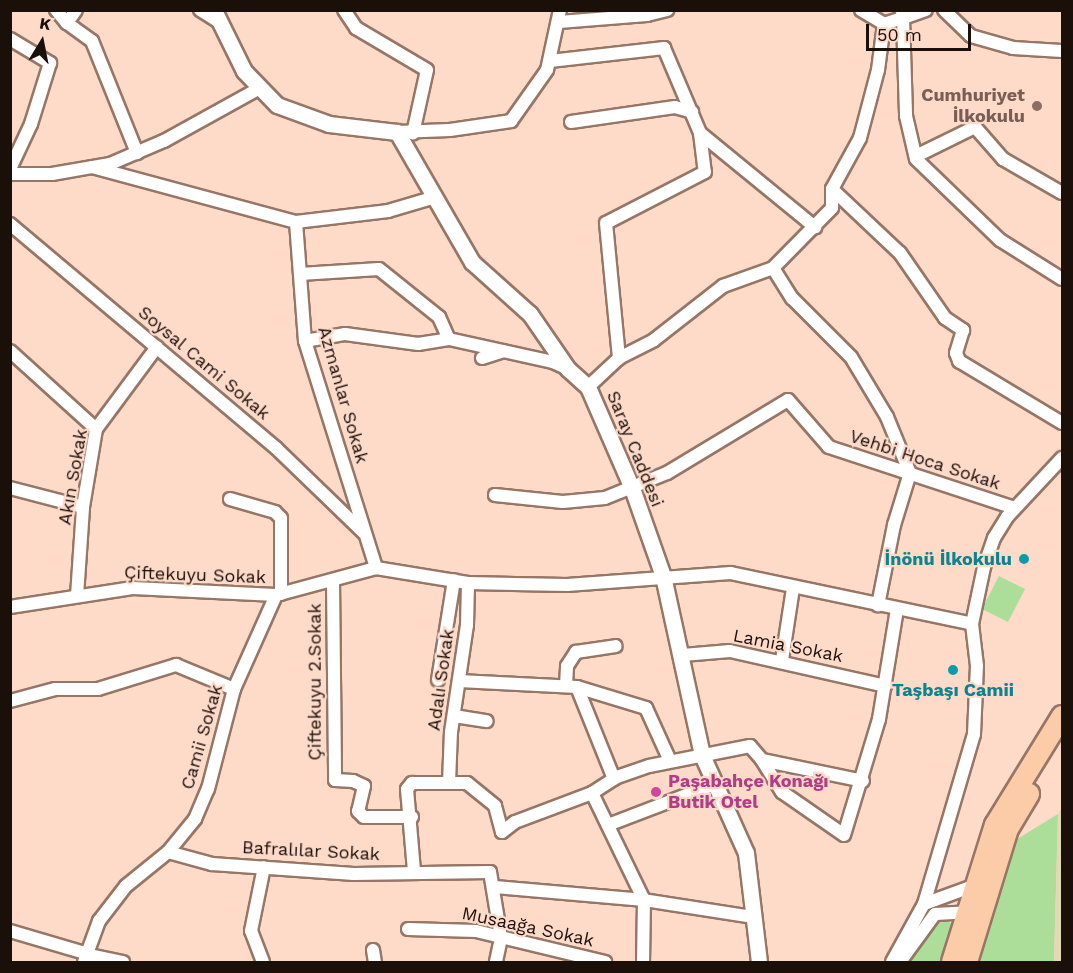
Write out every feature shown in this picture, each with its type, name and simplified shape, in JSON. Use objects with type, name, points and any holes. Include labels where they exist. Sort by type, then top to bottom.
[{"type":"main road","points":[[952,963],[994,825],[1062,716]]},
{"type":"main road","points":[[968,963],[966,916],[1008,830],[1062,738]]},
{"type":"street","points":[[56,10],[67,23],[92,41],[136,153]]},
{"type":"street","points":[[67,23],[76,10]]},
{"type":"street","points":[[200,10],[217,16],[244,71],[277,105],[329,124],[413,133],[511,121],[550,62],[559,16],[647,13],[667,10]]},
{"type":"street","points":[[344,10],[356,28],[427,70],[413,133]]},
{"type":"street","points":[[861,10],[884,24]]},
{"type":"street","points":[[884,24],[902,14],[926,10]]},
{"type":"street","points":[[944,10],[971,36],[1014,48],[1062,51]]},
{"type":"street","points":[[902,14],[906,116],[916,156],[964,209],[1000,240],[1062,279]]},
{"type":"street","points":[[588,387],[619,358],[654,340],[723,286],[773,268],[832,208],[832,189],[860,138],[878,70],[884,24]]},
{"type":"street","points":[[10,39],[50,63],[31,124],[10,169]]},
{"type":"street","points":[[550,62],[664,48],[700,133],[705,172],[606,223],[619,358]]},
{"type":"street","points":[[10,174],[52,174],[92,167],[136,153],[260,88]]},
{"type":"street","points":[[571,122],[675,107],[692,112]]},
{"type":"street","points":[[916,156],[975,127],[1003,159],[1062,193]]},
{"type":"street","name":"Saray Caddesi","points":[[397,132],[416,161],[432,198],[472,262],[530,314],[568,369],[588,387],[632,488],[663,576],[683,655],[702,755],[746,853],[759,963]]},
{"type":"street","points":[[700,133],[815,227]]},
{"type":"street","points":[[92,167],[296,222],[388,211],[432,198]]},
{"type":"street","points":[[832,189],[900,253],[945,318],[963,330],[956,353],[959,361],[1062,423]]},
{"type":"street","name":"Azmanlar Sokak","points":[[296,222],[305,341],[368,536],[376,568]]},
{"type":"street","name":"Soysal Cami Sokak","points":[[10,224],[276,448],[368,536]]},
{"type":"street","points":[[773,268],[792,298],[851,357],[887,417],[910,473],[894,525],[878,605]]},
{"type":"street","points":[[300,274],[379,269],[439,317],[449,339]]},
{"type":"street","points":[[305,341],[345,334],[418,344],[449,339],[568,369]]},
{"type":"street","name":"Akın Sokak","points":[[77,596],[83,507],[96,429],[156,347]]},
{"type":"street","points":[[10,351],[96,429]]},
{"type":"street","points":[[482,358],[503,351]]},
{"type":"street","name":"Vehbi Hoca Sokak","points":[[632,488],[716,446],[775,404],[788,400],[829,447],[1014,508]]},
{"type":"street","points":[[892,963],[924,904],[974,734],[977,666],[972,624],[994,538],[1014,508],[1062,458]]},
{"type":"street","points":[[10,488],[83,507]]},
{"type":"street","points":[[495,495],[563,502],[605,498],[632,488]]},
{"type":"street","points":[[230,499],[275,512],[281,518],[279,595]]},
{"type":"street","name":"Çiftekuyu Sokak","points":[[10,607],[133,588],[279,595],[376,568],[468,583],[567,585],[663,576],[731,573],[793,588],[972,624]]},
{"type":"street","name":"Çiftekuyu 2.Sokak","points":[[333,580],[335,780],[353,781],[364,786],[358,811],[363,817],[412,817]]},
{"type":"street","points":[[438,680],[454,580]]},
{"type":"street","name":"Adalı Sokak","points":[[449,783],[454,716],[467,625],[468,583]]},
{"type":"street","points":[[782,660],[793,588]]},
{"type":"street","name":"Camii Sokak","points":[[85,956],[99,921],[126,886],[168,852],[195,819],[208,789],[234,689],[279,595]]},
{"type":"street","points":[[414,871],[412,817],[407,789],[412,783],[467,783],[495,806],[502,832],[515,822],[592,793],[614,779],[670,761],[750,746],[762,760],[782,792],[844,836],[863,781],[885,686],[897,609]]},
{"type":"street","points":[[614,779],[571,687],[567,666],[576,652],[616,646]]},
{"type":"street","name":"Lamia Sokak","points":[[683,655],[730,651],[782,660],[885,686]]},
{"type":"street","points":[[10,701],[54,689],[98,689],[176,665],[234,689]]},
{"type":"street","points":[[459,681],[571,687],[646,708],[670,761]]},
{"type":"street","points":[[454,716],[487,721]]},
{"type":"street","points":[[762,760],[863,781]]},
{"type":"street","points":[[608,825],[715,784]]},
{"type":"street","points":[[592,793],[644,900],[643,963]]},
{"type":"street","name":"Bafralılar Sokak","points":[[168,852],[212,864],[354,874],[414,871],[490,872],[495,886]]},
{"type":"street","points":[[263,963],[251,931],[264,867]]},
{"type":"street","points":[[924,904],[976,885]]},
{"type":"street","points":[[496,963],[501,938],[495,886],[644,900],[753,917]]},
{"type":"street","points":[[900,963],[935,914],[966,916]]},
{"type":"street","name":"Musaağa Sokak","points":[[408,929],[450,928],[605,963]]},
{"type":"street","points":[[10,931],[85,956],[123,963]]},
{"type":"green space","points":[[999,576],[1025,589],[1008,622],[982,609]]},
{"type":"green space","points":[[1058,814],[1054,962],[980,962],[1006,846]]},
{"type":"green space","points":[[938,917],[957,926],[946,962],[908,962]]},
{"type":"sand","points":[[1062,808],[1062,962],[1054,962],[1058,814]]},
{"type":"place","name":"Cumhuriyet İlkokulu","points":[[1037,106]]},
{"type":"place","name":"İnönü İlkokulu","points":[[1024,559]]},
{"type":"place","name":"Taşbaşı Camii","points":[[953,670]]},
{"type":"place","name":"Paşabahçe Konağı Butik Otel","points":[[656,792]]}]
